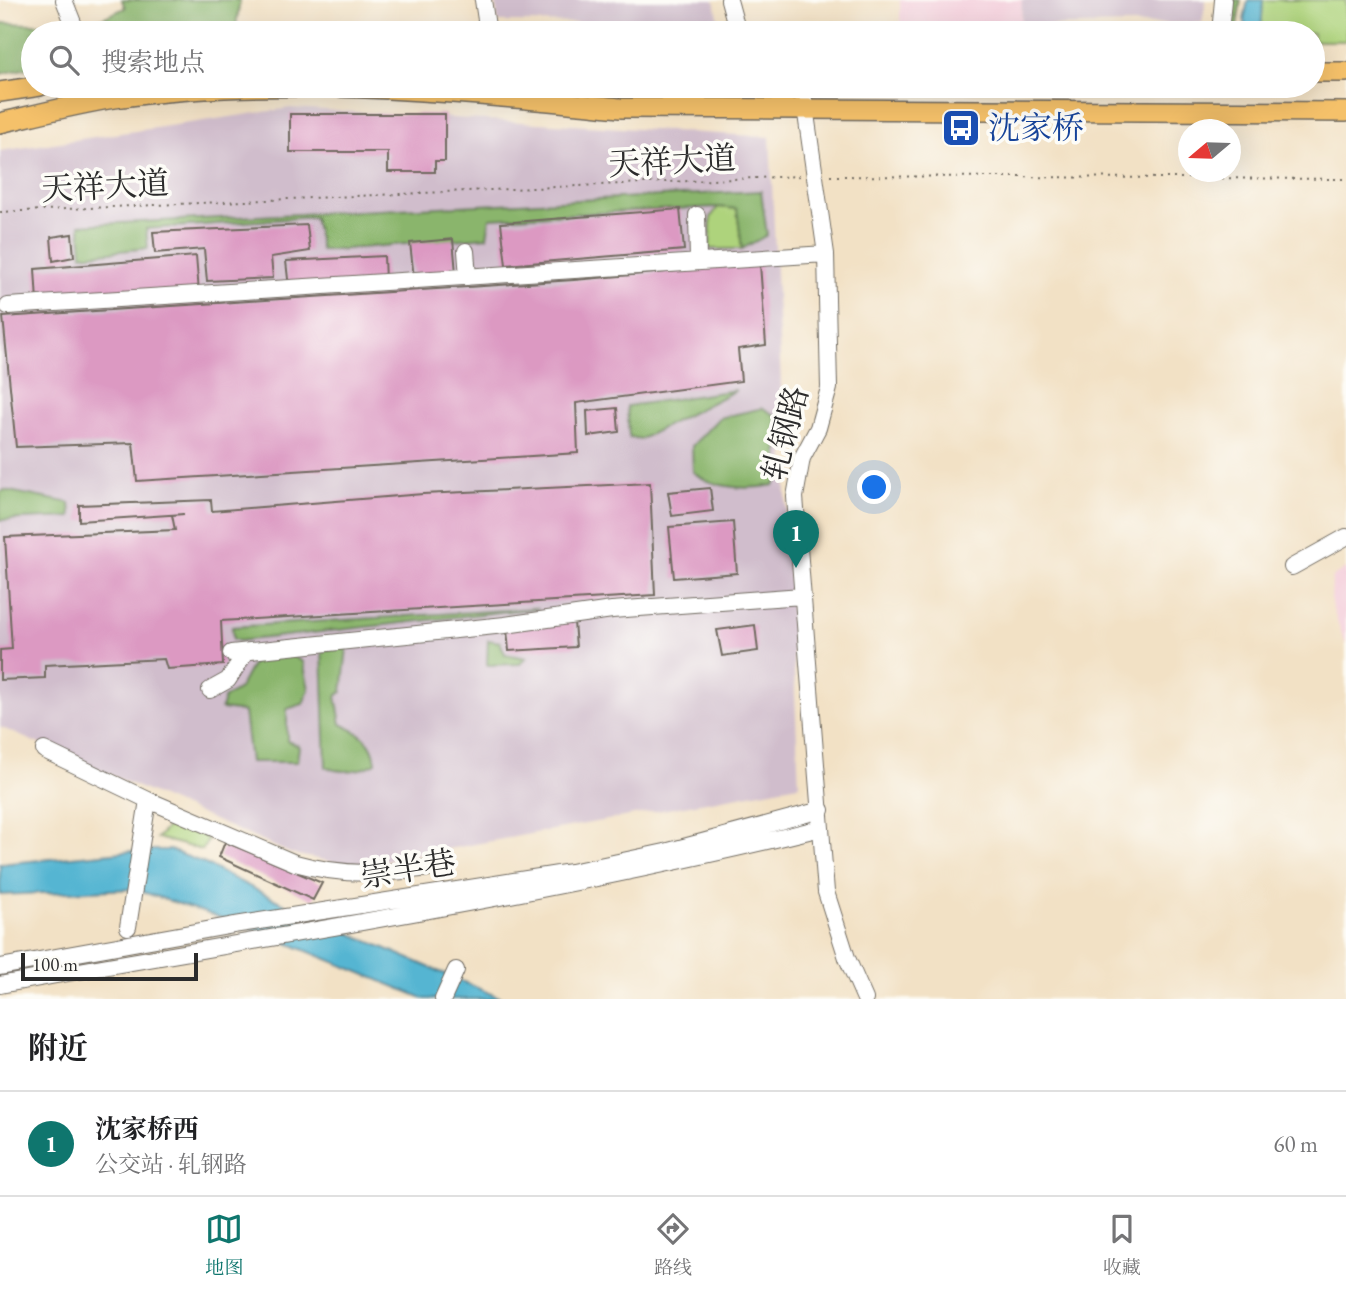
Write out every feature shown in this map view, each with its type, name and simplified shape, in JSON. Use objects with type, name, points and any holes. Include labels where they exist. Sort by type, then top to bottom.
[{"type":"main road","points":[[1325,72],[1346,72]]},
{"type":"main road","points":[[0,92],[21,89]]},
{"type":"main road","points":[[0,123],[114,98]]},
{"type":"main road","points":[[521,98],[620,108],[1346,112]]},
{"type":"street","points":[[64,0],[72,21]]},
{"type":"street","points":[[483,0],[486,21]]},
{"type":"street","points":[[729,0],[735,21]]},
{"type":"street","points":[[1221,21],[1223,0]]},
{"type":"street","name":"轧钢路","points":[[803,98],[826,254],[829,388],[818,428],[802,458],[795,497],[826,892],[847,958],[865,999]]},
{"type":"street","points":[[697,215],[698,260]]},
{"type":"street","points":[[466,251],[467,277]]},
{"type":"street","points":[[8,306],[698,260],[826,254]]},
{"type":"street","points":[[1292,567],[1346,537]]},
{"type":"street","points":[[210,690],[228,680],[238,653],[643,607],[802,596]]},
{"type":"street","points":[[44,750],[148,800],[295,863],[318,869],[376,875],[436,867]]},
{"type":"street","points":[[128,927],[148,800]]},
{"type":"street","name":"崇半巷","points":[[0,967],[234,925],[592,868],[711,841],[821,810]]},
{"type":"street","name":"崇半巷","points":[[0,985],[376,920],[659,867],[821,828]]},
{"type":"street","points":[[443,999],[456,970]]},
{"type":"path","name":"天祥大道","points":[[0,212],[815,176],[1346,179]]},
{"type":"shaded area","points":[[495,0],[714,0],[719,21],[498,21]]},
{"type":"shaded area","points":[[900,0],[1022,0],[1021,21],[900,21]]},
{"type":"shaded area","points":[[1022,0],[1206,0],[1202,21],[1021,21]]},
{"type":"shaded area","points":[[290,108],[770,137],[799,785],[354,866],[292,854],[0,727],[0,151]]},
{"type":"shaded area","points":[[1346,568],[1346,645],[1331,604],[1332,578]]},
{"type":"green space","points":[[122,0],[240,0],[237,21],[96,21],[125,8]]},
{"type":"green space","points":[[1230,0],[1241,0],[1238,21],[1227,21]]},
{"type":"green space","points":[[1263,0],[1346,0],[1346,41],[1325,41],[1325,21],[1262,21]]},
{"type":"green space","points":[[0,23],[21,24],[21,70],[0,74]]},
{"type":"green space","points":[[761,191],[767,235],[742,249],[737,209],[718,207],[490,218],[487,237],[335,250],[321,250],[314,217],[146,229],[148,248],[82,255],[80,225]]},
{"type":"green space","points":[[718,207],[737,209],[742,249],[710,249],[711,217]]},
{"type":"green space","points":[[736,390],[641,439],[629,437],[627,406]]},
{"type":"green space","points":[[763,408],[776,416],[779,476],[774,485],[732,487],[711,482],[693,472],[692,446],[719,418]]},
{"type":"green space","points":[[4,490],[70,503],[71,517],[0,520],[0,492]]},
{"type":"green space","points":[[539,608],[239,641],[233,639],[232,627]]},
{"type":"green space","points":[[488,640],[500,642],[505,654],[526,658],[520,664],[487,665]]},
{"type":"green space","points":[[347,648],[342,692],[336,696],[341,724],[365,738],[372,748],[376,763],[358,770],[344,771],[326,767],[322,649]]},
{"type":"green space","points":[[289,654],[303,662],[309,689],[303,704],[287,709],[287,741],[299,746],[297,762],[250,762],[244,712],[221,709],[224,698],[239,689],[254,661]]},
{"type":"green space","points":[[169,825],[197,830],[208,840],[202,850],[157,838]]},
{"type":"water","points":[[1248,0],[1263,0],[1262,21],[1244,20]]},
{"type":"water","points":[[143,850],[170,850],[201,862],[296,910],[503,999],[425,999],[248,927],[134,889],[0,895],[0,864]]},
{"type":"building","points":[[290,114],[445,114],[445,161],[435,161],[435,172],[388,172],[388,152],[290,152]]},
{"type":"building","points":[[680,209],[684,250],[506,265],[501,223]]},
{"type":"building","points":[[307,225],[310,251],[271,257],[273,278],[207,281],[204,249],[155,253],[153,232]]},
{"type":"building","points":[[72,234],[74,257],[53,261],[51,237]]},
{"type":"building","points":[[453,239],[456,273],[414,278],[410,243]]},
{"type":"building","points":[[196,256],[199,292],[37,302],[35,269]]},
{"type":"building","points":[[384,256],[385,281],[289,288],[286,261]]},
{"type":"building","points":[[760,264],[766,345],[738,349],[741,381],[576,403],[578,453],[137,481],[133,443],[16,447],[3,317],[574,280]]},
{"type":"building","points":[[617,408],[619,432],[588,436],[587,411]]},
{"type":"building","points":[[650,483],[655,595],[221,621],[223,665],[167,669],[164,659],[45,665],[45,678],[0,680],[0,650],[12,649],[5,537],[175,530],[172,515],[184,514],[79,521],[79,505],[211,500],[212,511],[423,494]]},
{"type":"building","points":[[710,488],[713,511],[672,516],[668,492]]},
{"type":"building","points":[[733,522],[737,573],[674,578],[669,527]]},
{"type":"building","points":[[574,622],[576,647],[509,651],[507,630]]},
{"type":"building","points":[[755,625],[758,651],[722,656],[717,630]]},
{"type":"building","points":[[225,842],[322,883],[313,900],[219,857]]},
{"type":"place","name":"沈家桥","points":[[961,128]]},
{"type":"place","name":"沈家桥西","points":[[796,568]]}]
